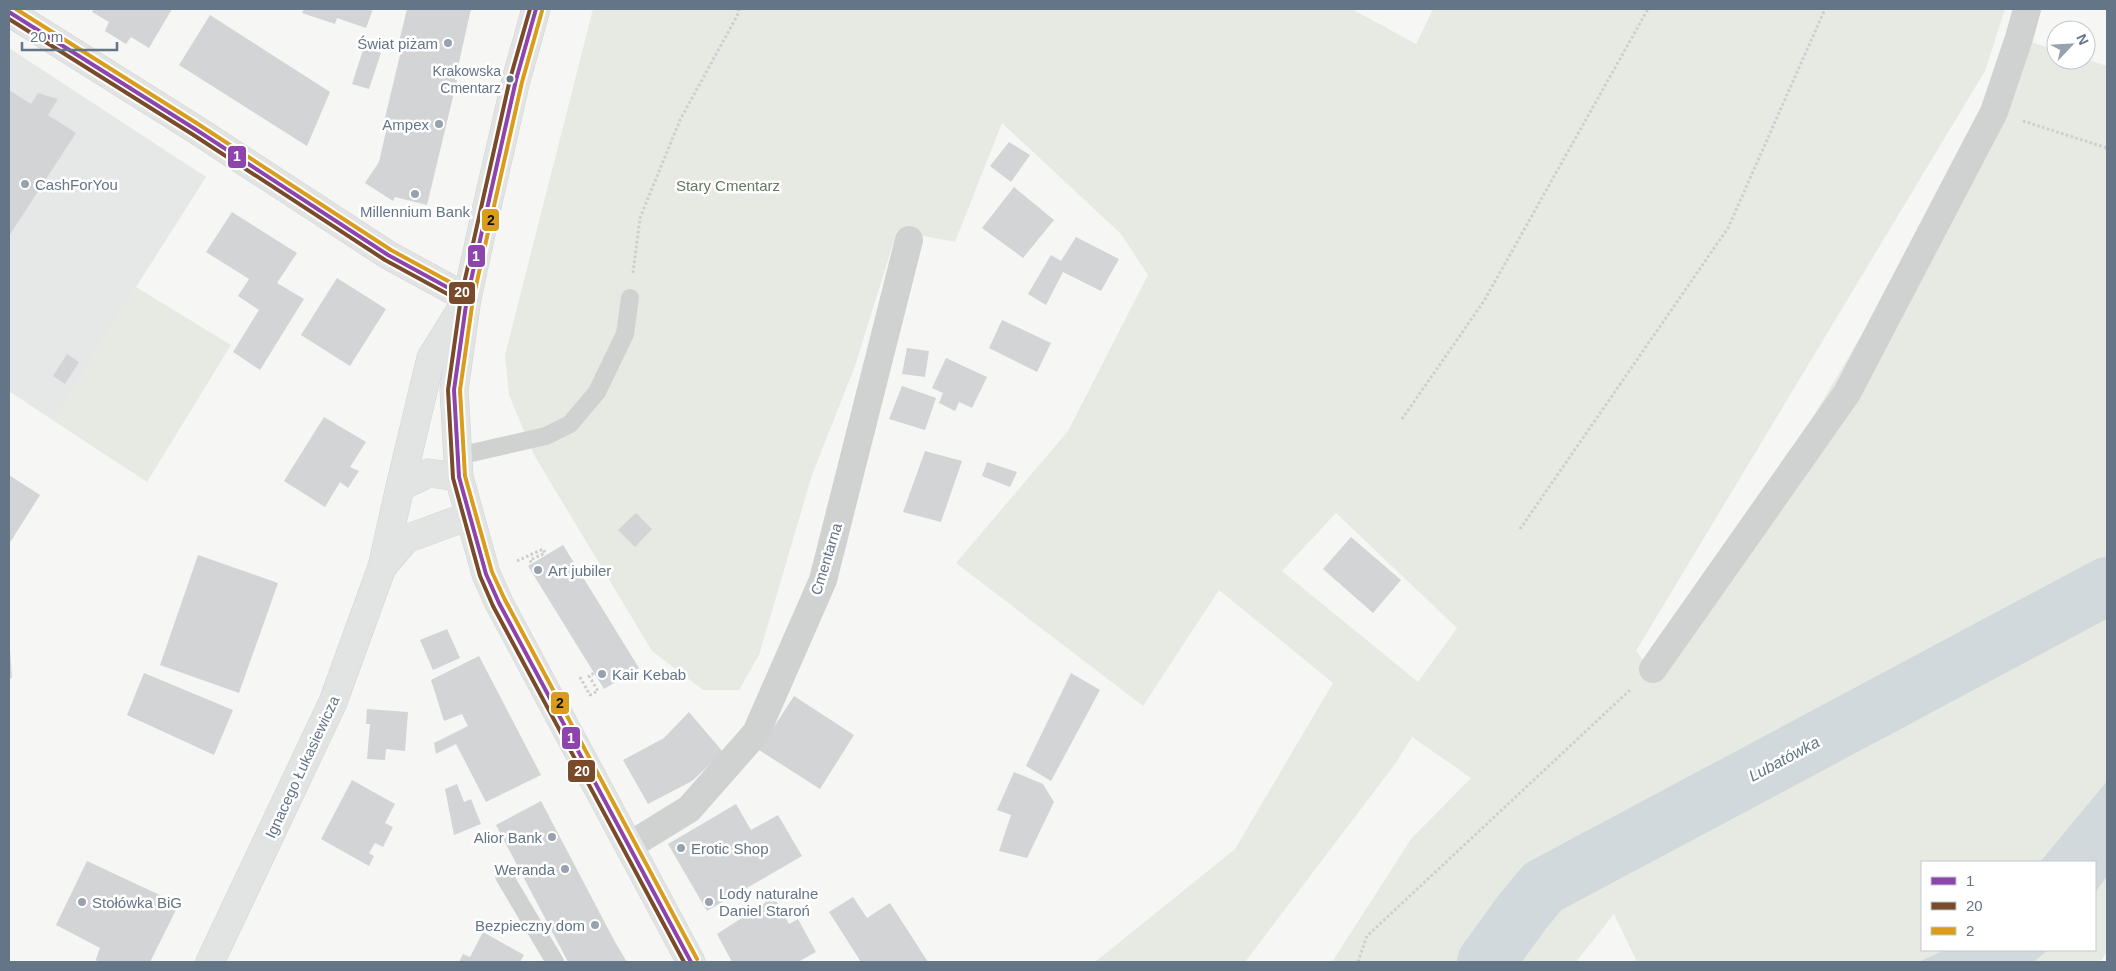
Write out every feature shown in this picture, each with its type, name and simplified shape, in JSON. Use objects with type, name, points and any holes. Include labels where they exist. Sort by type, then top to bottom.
[{"type":"street","points":[[536,9],[502,137],[468,298],[454,390],[458,467],[468,516],[486,574],[499,603],[691,962]]},
{"type":"street","points":[[1653,669],[1847,393],[1994,112],[2027,9]]},
{"type":"street","points":[[9,12],[194,128],[388,255],[468,298]]},
{"type":"street","name":"Cmentarna","points":[[629,846],[689,809],[756,733],[823,580],[909,240]]},
{"type":"street","name":"Ignacego Łukasiewicza","points":[[210,962],[333,702],[382,567],[431,358],[468,298]]},
{"type":"street","points":[[400,487],[429,474],[458,467]]},
{"type":"street","name":"Ignacego Łukasiewicza","points":[[382,567],[406,539],[468,516]]},
{"type":"lane","points":[[458,467],[546,436],[570,424],[597,392],[625,334],[630,298]]},
{"type":"lane","points":[[504,876],[555,962]]},
{"type":"path","points":[[630,298],[640,218],[680,120],[737,16],[739,9]]},
{"type":"path","points":[[1402,418],[1484,301],[1648,9]]},
{"type":"path","points":[[1520,529],[1728,228],[1825,9]]},
{"type":"path","points":[[1994,112],[2107,148]]},
{"type":"path","points":[[517,561],[543,549],[545,552],[530,560],[532,564]]},
{"type":"path","points":[[1358,962],[1367,936],[1653,669]]},
{"type":"path","points":[[580,676],[590,695],[598,691],[589,676],[594,673]]},
{"type":"shaded area","points":[[9,48],[206,177],[54,421],[9,391]]},
{"type":"shaded area","points":[[2107,781],[2107,876],[2096,892],[2096,861],[2041,861]]},
{"type":"shaded area","points":[[1943,951],[2047,951],[2034,962],[1918,962]]},
{"type":"green space","name":"Stary Cmentarz","points":[[593,9],[1352,9],[1416,44],[1433,9],[2005,9],[1985,71],[1636,651],[1658,678],[1994,112],[2019,38],[2046,47],[2046,70],[2096,70],[2096,62],[2107,66],[2107,781],[2041,861],[1921,861],[1921,951],[1943,951],[1918,962],[1637,962],[1614,914],[1576,962],[1332,962],[1411,839],[1471,778],[1412,737],[1395,764],[1245,962],[1095,962],[1235,849],[1333,683],[1219,590],[1143,706],[956,563],[1068,431],[1148,275],[1121,234],[1002,123],[955,242],[897,231],[855,366],[812,475],[759,655],[739,690],[703,690],[652,651],[534,455],[509,395],[505,355]],"holes":[[[1336,513],[1457,628],[1418,682],[1282,571]]]},
{"type":"green space","points":[[136,287],[231,345],[147,482],[54,421]]},
{"type":"green space","points":[[2107,876],[2107,952],[2100,962],[2034,962],[2047,951],[2096,951],[2096,892]]},
{"type":"building","points":[[94,9],[172,9],[149,48],[131,37],[126,44],[105,31],[109,22],[92,12]]},
{"type":"building","points":[[304,9],[373,9],[366,28],[337,18],[335,24],[302,13]]},
{"type":"building","points":[[407,9],[471,9],[455,80],[457,80],[427,205],[395,197],[393,201],[365,183],[379,162],[387,127],[383,126],[401,51],[397,50]]},
{"type":"building","points":[[210,15],[330,92],[307,146],[179,65]]},
{"type":"building","points":[[364,47],[381,53],[369,89],[352,84]]},
{"type":"building","name":"CashForYou","points":[[9,90],[31,104],[38,93],[58,99],[48,115],[76,133],[9,236]]},
{"type":"building","points":[[1009,142],[1030,155],[1011,182],[990,166]]},
{"type":"building","points":[[1014,187],[1054,220],[1023,258],[982,228]]},
{"type":"building","points":[[232,212],[297,253],[277,283],[304,299],[260,370],[233,352],[259,310],[238,296],[249,279],[206,252]]},
{"type":"building","points":[[1076,237],[1119,259],[1101,291],[1063,272],[1046,305],[1028,294],[1051,255],[1061,261]]},
{"type":"building","points":[[337,278],[386,309],[350,366],[301,335]]},
{"type":"building","points":[[1002,320],[1051,343],[1037,372],[989,348]]},
{"type":"building","points":[[907,348],[929,351],[925,377],[902,374]]},
{"type":"building","points":[[67,354],[79,362],[65,384],[53,376]]},
{"type":"building","points":[[946,358],[987,377],[972,408],[959,402],[955,411],[939,403],[943,393],[932,388]]},
{"type":"building","points":[[902,386],[936,398],[925,430],[889,419]]},
{"type":"building","points":[[324,417],[366,442],[350,467],[359,471],[348,488],[340,482],[325,507],[284,481]]},
{"type":"building","points":[[925,451],[962,461],[941,522],[903,512]]},
{"type":"building","points":[[987,462],[1017,472],[1010,487],[982,476]]},
{"type":"building","points":[[9,475],[40,495],[9,544]]},
{"type":"building","points":[[636,513],[652,529],[635,547],[618,530]]},
{"type":"building","points":[[1351,537],[1401,580],[1373,613],[1323,569]]},
{"type":"building","points":[[563,545],[639,668],[604,689],[528,566]]},
{"type":"building","points":[[198,555],[278,583],[239,693],[160,665]]},
{"type":"building","points":[[447,629],[460,658],[433,670],[420,640]]},
{"type":"building","points":[[10,649],[12,678],[9,678]]},
{"type":"building","points":[[479,656],[541,775],[486,802],[456,744],[436,754],[434,743],[468,726],[462,714],[444,721],[431,680]]},
{"type":"building","points":[[144,673],[233,710],[214,755],[127,715]]},
{"type":"building","points":[[1071,673],[1100,690],[1051,781],[1026,766]]},
{"type":"building","points":[[794,696],[854,735],[820,789],[759,750]]},
{"type":"building","points":[[367,709],[408,712],[405,751],[386,749],[385,760],[367,759],[370,724],[366,724]]},
{"type":"building","points":[[689,712],[723,752],[692,781],[648,804],[623,760],[664,738]]},
{"type":"building","points":[[1014,772],[1043,784],[1054,802],[1027,858],[999,851],[1011,815],[997,810]]},
{"type":"building","points":[[352,780],[395,804],[385,823],[393,827],[383,847],[375,843],[369,853],[374,856],[369,866],[321,839]]},
{"type":"building","points":[[457,784],[464,802],[471,799],[481,824],[454,835],[445,789]]},
{"type":"building","points":[[541,801],[627,962],[568,962],[496,825]]},
{"type":"building","points":[[736,804],[751,830],[778,815],[802,856],[707,911],[668,844]]},
{"type":"building","points":[[87,861],[179,904],[150,962],[97,962],[96,959],[100,948],[56,925]]},
{"type":"building","points":[[774,897],[789,924],[798,919],[816,952],[798,962],[732,962],[717,934]]},
{"type":"building","points":[[853,897],[867,918],[890,903],[928,962],[861,962],[829,912]]},
{"type":"building","points":[[483,932],[524,955],[520,962],[459,962],[463,954],[470,957]]},
{"type":"waterway","name":"Lubatówka","points":[[1486,962],[1543,887],[2107,586]]},
{"type":"transit line","name":"2","points":[[16,9],[198,124],[391,250],[470,293]]},
{"type":"transit line","name":"20","points":[[530,9],[510,79],[461,297],[448,390],[453,478],[480,576],[493,606],[684,962]]},
{"type":"transit line","name":"1","points":[[536,9],[516,80],[467,298],[454,390],[459,477],[486,574],[499,603],[691,962]]},
{"type":"transit line","name":"2","points":[[542,11],[522,82],[473,299],[460,390],[465,476],[492,572],[505,600],[697,959]]},
{"type":"transit line","name":"1","points":[[9,12],[195,129],[388,255],[467,298]]},
{"type":"transit line","name":"20","points":[[9,19],[192,134],[385,260],[464,303]]},
{"type":"place","name":"Świat piżam","points":[[448,43]]},
{"type":"place","name":"Krakowska Cmentarz","points":[[510,79]]},
{"type":"place","name":"Ampex","points":[[439,124]]},
{"type":"place","name":"CashForYou","points":[[25,184]]},
{"type":"place","name":"Millennium Bank","points":[[415,194]]},
{"type":"place","name":"Art jubiler","points":[[538,570]]},
{"type":"place","name":"Kair Kebab","points":[[602,674]]},
{"type":"place","name":"Alior Bank","points":[[552,837]]},
{"type":"place","name":"Erotic Shop","points":[[681,848]]},
{"type":"place","name":"Weranda","points":[[565,869]]},
{"type":"place","name":"Stołówka BiG","points":[[82,902]]},
{"type":"place","name":"Lody naturalne Daniel Staroń","points":[[709,902]]},
{"type":"place","name":"Bezpieczny dom","points":[[595,925]]}]
